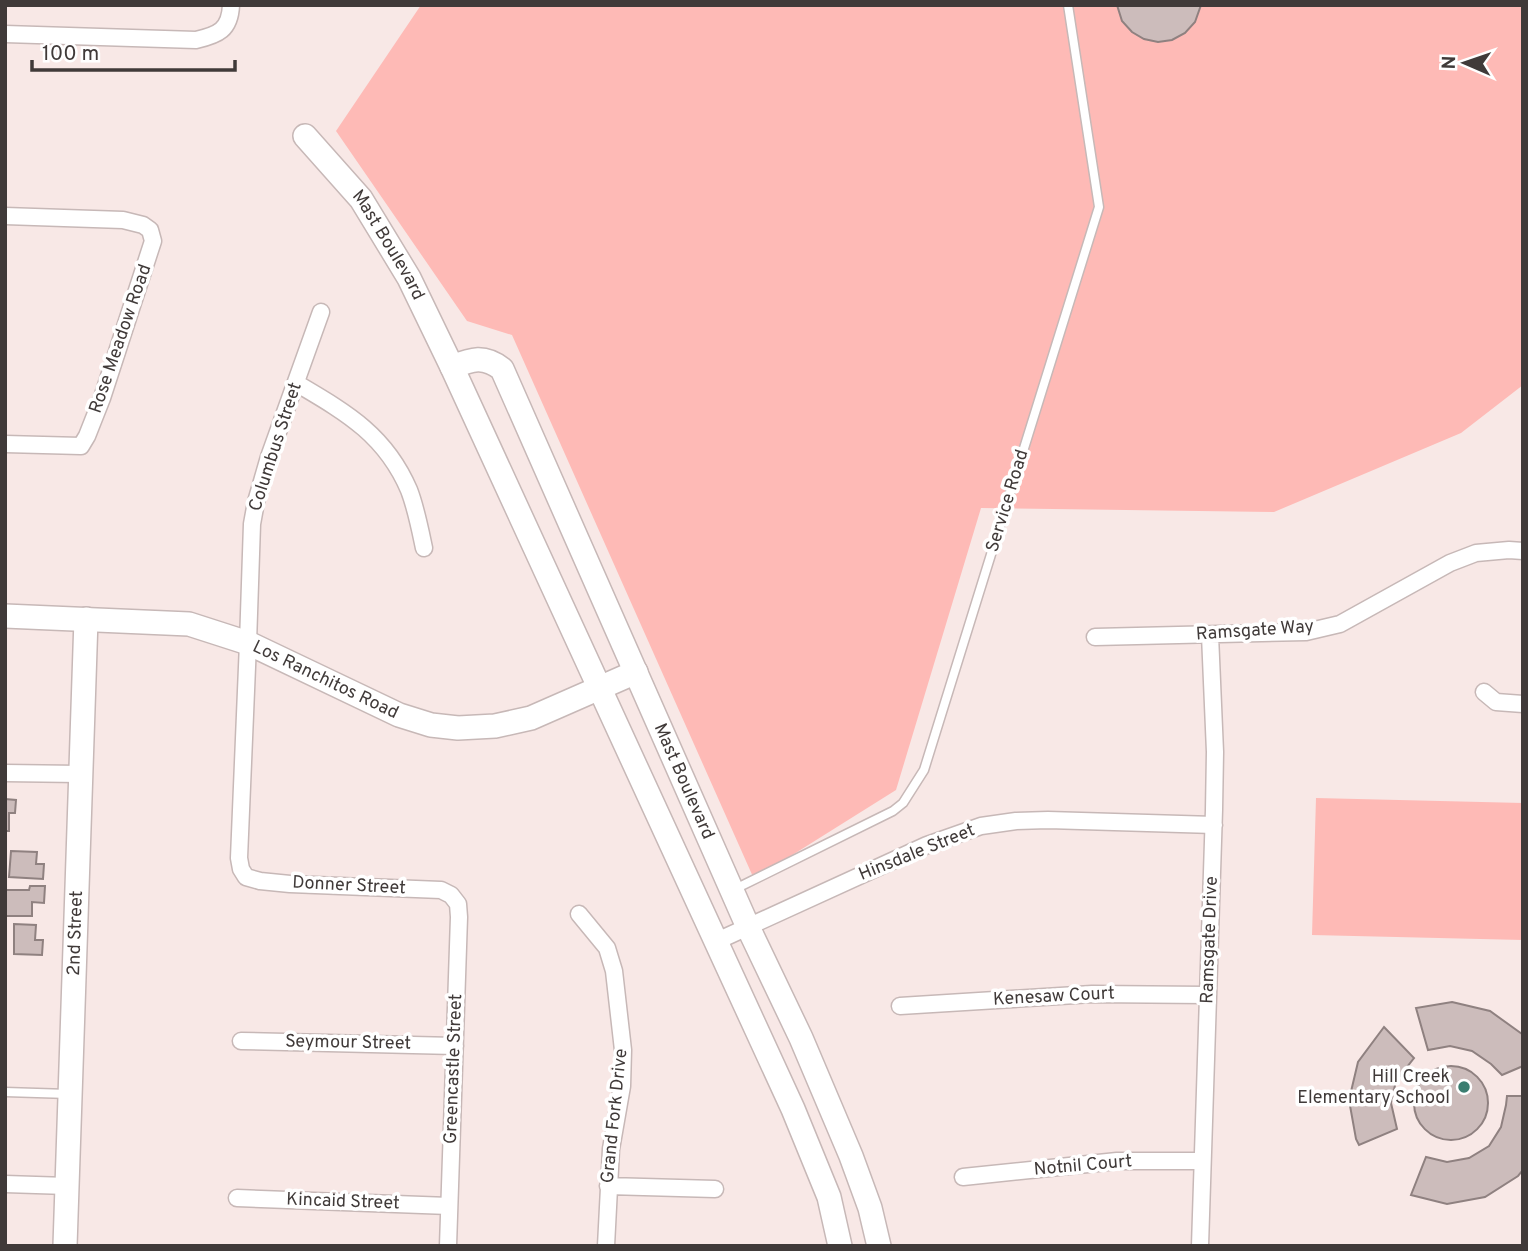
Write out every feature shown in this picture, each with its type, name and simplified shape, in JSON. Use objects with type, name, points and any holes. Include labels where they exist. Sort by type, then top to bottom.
[{"type":"street","points":[[5,34],[197,40],[217,35],[231,18],[232,5]]},
{"type":"street","name":"Mast Boulevard","points":[[305,135],[361,199],[409,278],[452,367],[793,1109],[829,1197],[840,1246]]},
{"type":"street","name":"Rose Meadow Road","points":[[5,216],[123,220],[143,225],[150,230],[153,241],[102,398],[88,436],[81,446],[5,444]]},
{"type":"street","name":"Columbus Street","points":[[246,877],[239,858],[252,524],[270,457],[321,312]]},
{"type":"street","name":"Mast Boulevard","points":[[452,367],[470,360],[491,361],[502,369],[748,927],[801,1038],[851,1156],[870,1209],[879,1246]]},
{"type":"street","points":[[296,383],[346,413],[363,426],[383,448],[409,491],[424,548]]},
{"type":"street","name":"Ramsgate Way","points":[[1095,637],[1306,632],[1339,624],[1450,563],[1476,553],[1523,551]]},
{"type":"street","name":"Los Ranchitos Road","points":[[5,616],[189,624],[248,643],[399,715],[435,726],[466,729],[515,723],[531,718],[636,672]]},
{"type":"street","name":"2nd Street","points":[[65,1246],[86,619]]},
{"type":"street","name":"Ramsgate Drive","points":[[1200,1246],[1214,825],[1215,752],[1210,635]]},
{"type":"street","points":[[1484,692],[1496,702],[1523,704]]},
{"type":"street","points":[[5,773],[80,774]]},
{"type":"street","name":"Hinsdale Street","points":[[717,941],[927,845],[981,826],[1048,820],[1214,825]]},
{"type":"street","name":"Donner Street","points":[[246,877],[290,884],[441,890],[451,895]]},
{"type":"street","name":"Greencastle Street","points":[[448,1246],[458,917],[458,904],[451,895]]},
{"type":"street","name":"Grand Fork Drive","points":[[579,914],[607,948],[614,971],[624,1050],[622,1086],[611,1149],[606,1246]]},
{"type":"street","name":"Kenesaw Court","points":[[901,1006],[1092,994],[1207,995]]},
{"type":"street","name":"Seymour Street","points":[[242,1041],[455,1046]]},
{"type":"street","name":"Notnil Court","points":[[963,1177],[1117,1161],[1202,1161]]},
{"type":"street","points":[[5,1184],[67,1186]]},
{"type":"street","points":[[608,1186],[715,1189]]},
{"type":"street","name":"Kincaid Street","points":[[237,1198],[449,1206]]},
{"type":"lane","name":"Service Road","points":[[732,890],[893,811],[903,803],[924,770],[1100,207],[1068,5]]},
{"type":"lane","points":[[5,1092],[70,1094]]},
{"type":"shaded area","points":[[421,5],[1523,5],[1523,385],[1461,433],[1274,512],[981,508],[896,790],[754,879],[512,335],[467,321],[336,131]]},
{"type":"shaded area","points":[[1316,798],[1523,803],[1523,940],[1312,935]]},
{"type":"building","points":[[1117,5],[1201,5],[1195,22],[1185,33],[1172,40],[1158,42],[1144,39],[1132,32],[1122,21]]},
{"type":"building","points":[[5,799],[16,800],[15,813],[9,813],[9,831],[5,831]]},
{"type":"building","points":[[11,851],[37,852],[36,864],[44,864],[43,879],[9,877]]},
{"type":"building","points":[[30,886],[45,886],[44,903],[32,902],[32,916],[5,916],[5,890],[29,890]]},
{"type":"building","points":[[14,924],[36,925],[35,940],[43,940],[42,955],[14,954]]},
{"type":"building","points":[[1452,1002],[1490,1011],[1522,1034],[1523,1066],[1502,1075],[1472,1051],[1450,1046],[1428,1050],[1416,1008]]},
{"type":"building","points":[[1384,1027],[1414,1058],[1396,1081],[1391,1103],[1397,1129],[1359,1145],[1349,1100],[1358,1062]]},
{"type":"building","points":[[1451,1066],[1465,1069],[1477,1077],[1485,1089],[1488,1103],[1485,1117],[1477,1129],[1465,1137],[1451,1140],[1437,1137],[1425,1129],[1417,1117],[1414,1103],[1417,1089],[1425,1077],[1437,1069]]},
{"type":"building","points":[[1507,1096],[1523,1096],[1523,1170],[1518,1176],[1485,1197],[1447,1204],[1411,1195],[1426,1157],[1447,1162],[1469,1158],[1489,1146],[1501,1127]]},
{"type":"place","name":"Hill Creek Elementary School","points":[[1464,1087]]}]
